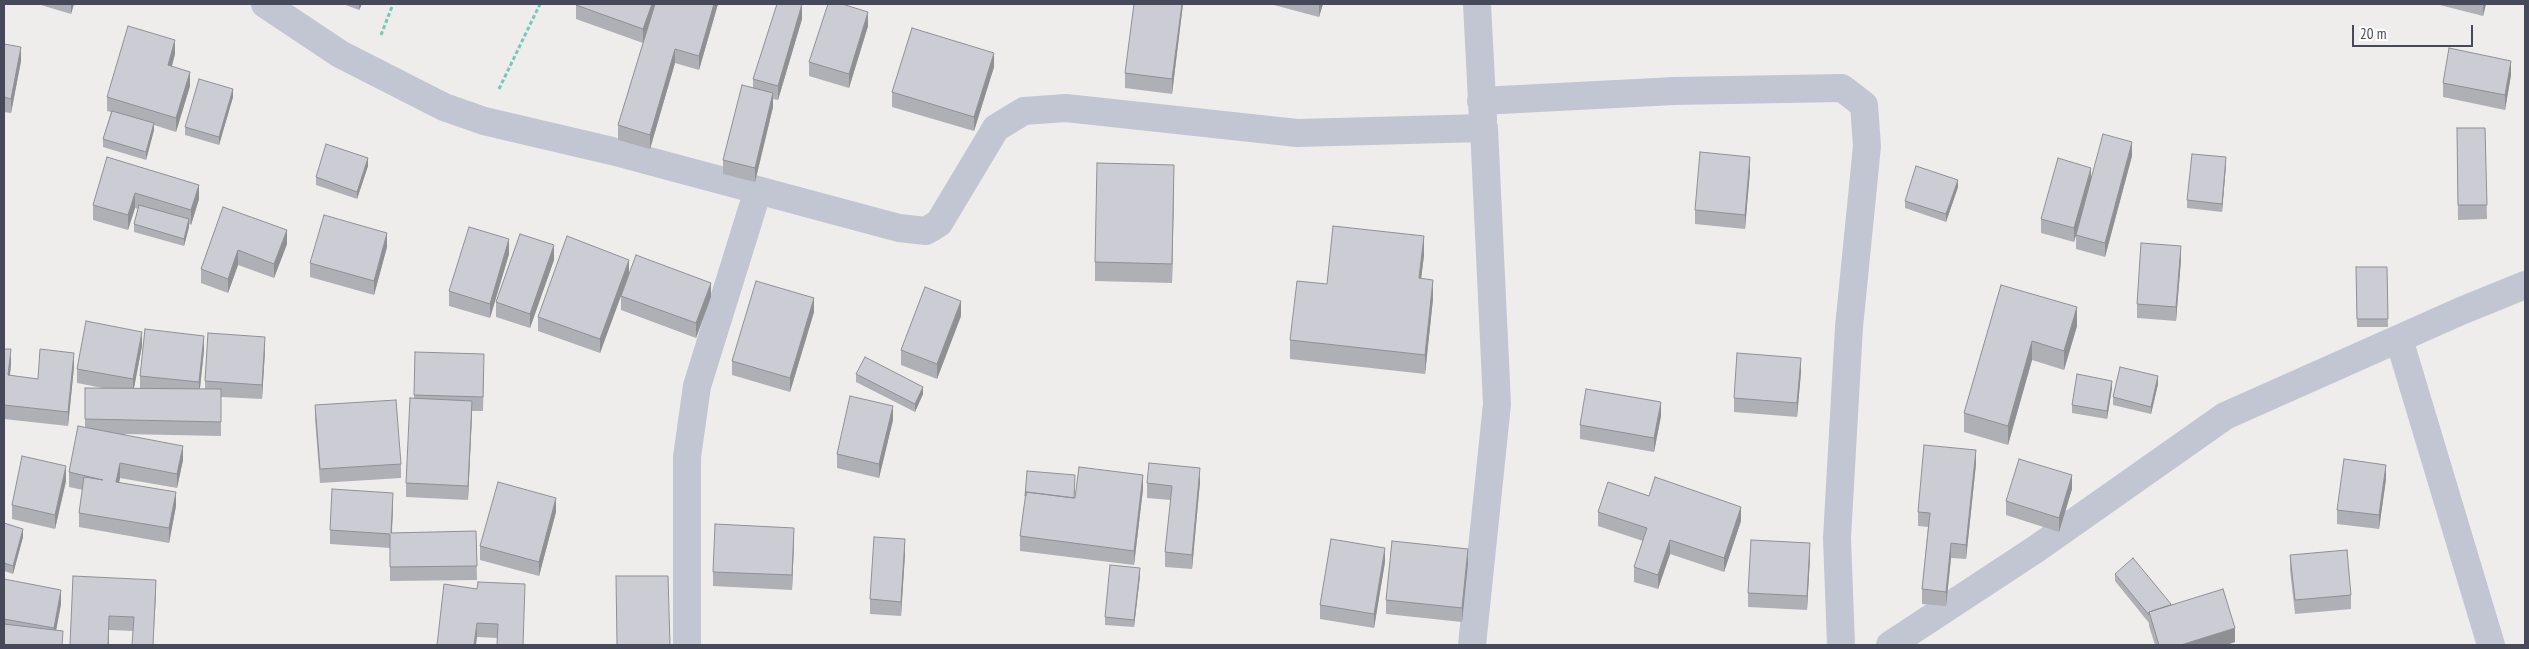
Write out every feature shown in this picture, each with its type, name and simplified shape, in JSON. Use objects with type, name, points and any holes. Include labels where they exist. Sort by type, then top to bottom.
[{"type":"street","points":[[265,4],[340,54],[444,107],[484,121],[612,151],[899,228],[926,231],[939,223],[996,128],[1024,112],[1066,108],[1297,133],[1484,128]]},
{"type":"street","points":[[1472,645],[1497,404],[1477,4]]},
{"type":"street","points":[[1481,101],[1674,91],[1842,88],[1864,105],[1867,146],[1849,327],[1838,538],[1841,645]]},
{"type":"street","points":[[687,645],[687,457],[697,386],[758,190]]},
{"type":"street","points":[[1890,645],[2036,549],[2225,416],[2525,285]]},
{"type":"street","points":[[2399,339],[2492,645]]},
{"type":"path","points":[[484,121],[540,4]]},
{"type":"building","points":[[576,4],[652,4],[643,29]]},
{"type":"building","points":[[655,4],[714,4],[699,56],[675,49],[650,135],[618,125]]},
{"type":"building","points":[[777,4],[802,4],[778,86],[753,79]]},
{"type":"building","points":[[828,4],[842,4],[868,12],[849,74],[809,62]]},
{"type":"building","points":[[1134,4],[1182,4],[1172,79],[1125,73]]},
{"type":"building","points":[[128,26],[175,40],[168,65],[190,72],[176,118],[107,97]]},
{"type":"building","points":[[912,28],[994,53],[974,117],[892,92]]},
{"type":"building","points":[[4,44],[21,47],[11,99],[4,97]]},
{"type":"building","points":[[2449,48],[2511,61],[2505,95],[2443,83]]},
{"type":"building","points":[[199,79],[233,89],[219,137],[185,127]]},
{"type":"building","points":[[742,85],[773,93],[755,168],[723,160]]},
{"type":"building","points":[[112,111],[154,123],[146,152],[103,139]]},
{"type":"building","points":[[2457,128],[2485,128],[2487,205],[2458,205]]},
{"type":"building","points":[[2103,134],[2132,142],[2105,243],[2076,235]]},
{"type":"building","points":[[326,144],[368,158],[357,192],[316,177]]},
{"type":"building","points":[[1700,152],[1750,157],[1745,215],[1695,210]]},
{"type":"building","points":[[2192,154],[2226,157],[2222,204],[2187,200]]},
{"type":"building","points":[[107,157],[199,185],[191,210],[135,193],[128,215],[93,205]]},
{"type":"building","points":[[2058,158],[2091,168],[2074,228],[2041,219]]},
{"type":"building","points":[[1097,163],[1174,165],[1172,264],[1095,262]]},
{"type":"building","points":[[1916,166],[1958,180],[1946,214],[1905,201]]},
{"type":"building","points":[[139,205],[189,219],[184,239],[134,224]]},
{"type":"building","points":[[223,207],[287,230],[274,264],[238,250],[228,279],[201,269]]},
{"type":"building","points":[[324,215],[387,233],[374,281],[310,263]]},
{"type":"building","points":[[1333,226],[1424,236],[1419,278],[1433,280],[1425,355],[1290,340],[1297,281],[1327,284]]},
{"type":"building","points":[[469,227],[509,239],[490,304],[449,291]]},
{"type":"building","points":[[520,234],[554,245],[530,314],[496,302]]},
{"type":"building","points":[[567,236],[629,260],[600,339],[538,317]]},
{"type":"building","points":[[2141,243],[2181,246],[2176,307],[2137,304]]},
{"type":"building","points":[[636,255],[711,283],[696,323],[621,296]]},
{"type":"building","points":[[2356,267],[2387,267],[2388,319],[2357,319]]},
{"type":"building","points":[[756,281],[814,298],[790,378],[732,361]]},
{"type":"building","points":[[2001,285],[2077,307],[2064,351],[2032,341],[2008,426],[1964,413]]},
{"type":"building","points":[[925,287],[961,301],[937,364],[901,350]]},
{"type":"building","points":[[86,321],[142,332],[133,379],[77,369]]},
{"type":"building","points":[[145,329],[204,336],[199,382],[140,376]]},
{"type":"building","points":[[208,333],[265,337],[262,385],[205,381]]},
{"type":"building","points":[[4,349],[11,349],[8,375],[38,379],[40,349],[74,353],[68,412],[4,405]]},
{"type":"building","points":[[415,352],[484,354],[483,397],[414,395]]},
{"type":"building","points":[[1737,353],[1801,358],[1797,403],[1734,398]]},
{"type":"building","points":[[865,357],[923,387],[915,404],[856,374]]},
{"type":"building","points":[[2120,367],[2158,376],[2151,407],[2113,397]]},
{"type":"building","points":[[2077,374],[2112,381],[2107,411],[2072,405]]},
{"type":"building","points":[[85,388],[221,389],[221,422],[85,419]]},
{"type":"building","points":[[1586,389],[1661,402],[1654,438],[1580,425]]},
{"type":"building","points":[[850,396],[893,406],[879,464],[837,454]]},
{"type":"building","points":[[410,398],[472,401],[468,486],[406,483]]},
{"type":"building","points":[[396,400],[401,464],[320,469],[315,405]]},
{"type":"building","points":[[78,426],[183,446],[177,474],[120,463],[116,482],[176,492],[169,528],[79,513],[84,477],[103,480],[69,472]]},
{"type":"building","points":[[1924,445],[1976,450],[1966,545],[1951,543],[1946,592],[1922,589],[1930,513],[1918,512]]},
{"type":"building","points":[[22,456],[66,466],[55,515],[12,505]]},
{"type":"building","points":[[2019,459],[2072,475],[2059,518],[2006,501]]},
{"type":"building","points":[[2344,459],[2386,465],[2379,515],[2337,510]]},
{"type":"building","points":[[1149,463],[1200,468],[1192,555],[1165,552],[1172,486],[1147,483]]},
{"type":"building","points":[[1079,467],[1143,475],[1134,551],[1020,536],[1026,492],[1075,498]]},
{"type":"building","points":[[1027,471],[1075,475],[1074,498],[1026,492],[1025,496]]},
{"type":"building","points":[[1655,477],[1741,507],[1724,558],[1670,540],[1658,575],[1634,567],[1647,528],[1598,512],[1608,482],[1649,496]]},
{"type":"building","points":[[498,482],[556,498],[539,562],[480,546]]},
{"type":"building","points":[[332,489],[393,493],[391,533],[476,531],[477,566],[390,567],[390,534],[330,530]]},
{"type":"building","points":[[4,523],[23,529],[13,566],[4,563]]},
{"type":"building","points":[[715,524],[794,528],[792,575],[713,572]]},
{"type":"building","points":[[874,537],[905,539],[901,602],[870,599]]},
{"type":"building","points":[[1331,539],[1385,548],[1374,614],[1320,605]]},
{"type":"building","points":[[1751,540],[1810,543],[1807,596],[1748,593]]},
{"type":"building","points":[[1392,541],[1468,549],[1462,608],[1386,600]]},
{"type":"building","points":[[2347,550],[2351,595],[2295,600],[2290,555]]},
{"type":"building","points":[[2133,558],[2170,605],[2149,612],[2149,615],[2115,574]]},
{"type":"building","points":[[1110,565],[1140,568],[1134,620],[1105,617]]},
{"type":"building","points":[[73,576],[156,580],[153,645],[132,645],[134,617],[109,616],[108,645],[70,645]]},
{"type":"building","points":[[616,576],[668,576],[670,645],[617,645]]},
{"type":"building","points":[[4,579],[61,590],[54,628],[4,619]]},
{"type":"building","points":[[478,582],[525,584],[523,645],[497,645],[498,624],[477,623],[474,645],[437,645],[444,584],[477,589]]},
{"type":"building","points":[[2223,589],[2235,628],[2181,645],[2159,645],[2149,612]]},
{"type":"building","points":[[4,624],[63,631],[62,645],[4,645]]}]
